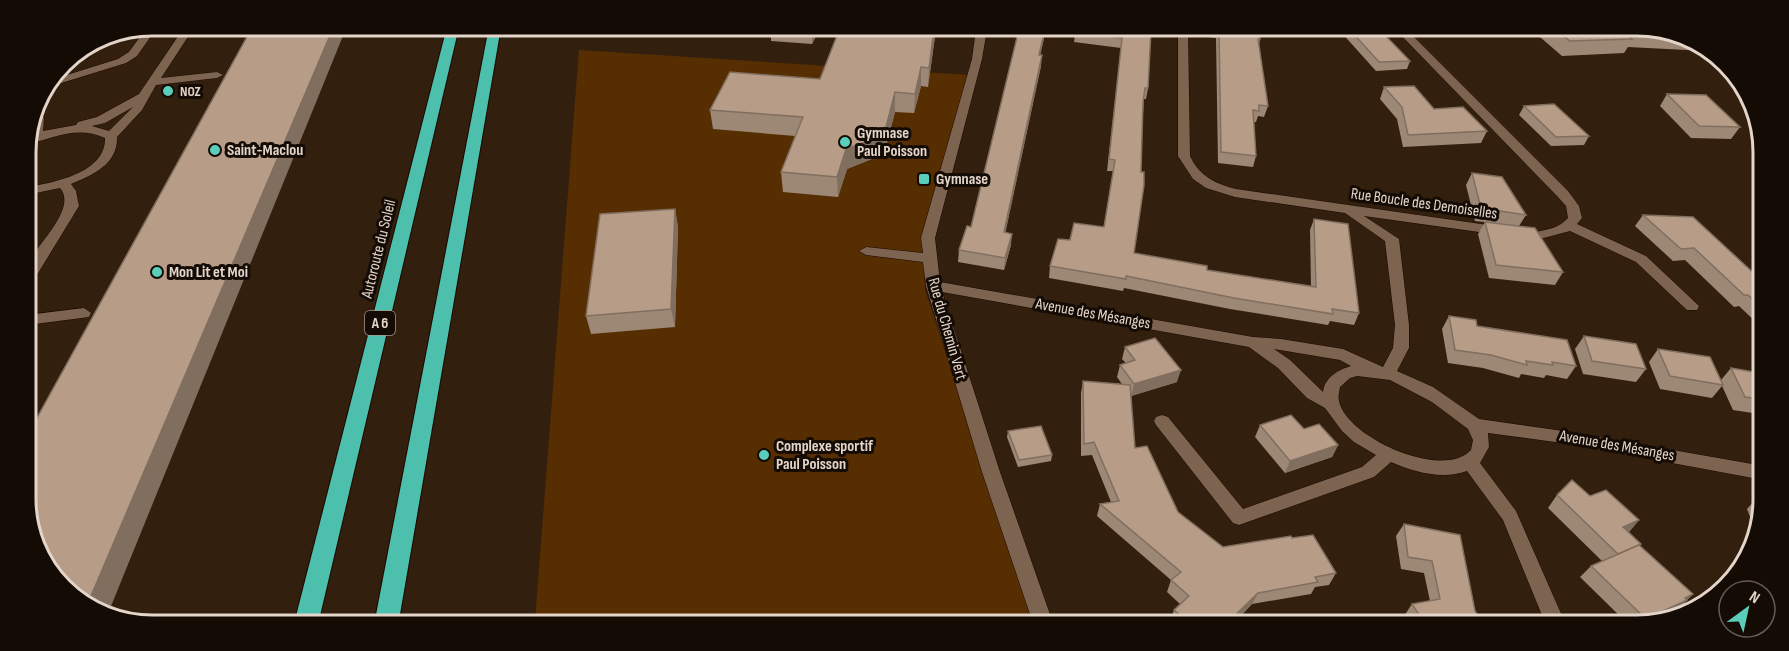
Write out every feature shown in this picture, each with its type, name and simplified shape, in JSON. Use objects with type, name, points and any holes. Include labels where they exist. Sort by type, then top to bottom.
[{"type":"highway","name":"Autoroute du Soleil","points":[[308,615],[451,36]]},
{"type":"highway","points":[[388,615],[493,36]]},
{"type":"street","points":[[60,81],[122,61],[133,54],[146,36]]},
{"type":"street","points":[[111,136],[138,108],[143,96],[184,36]]},
{"type":"street","name":"Rue du Chemin Vert","points":[[981,36],[928,237],[929,258],[933,286],[991,472],[1040,615]]},
{"type":"street","name":"Rue Boucle des Demoiselles","points":[[1183,36],[1184,156],[1188,169],[1200,180],[1235,193],[1536,236],[1555,233],[1570,226]]},
{"type":"street","points":[[1407,36],[1563,194],[1574,212],[1575,218],[1570,226],[1641,259],[1692,306]]},
{"type":"street","points":[[154,82],[217,75]]},
{"type":"street","points":[[37,138],[101,120],[143,96]]},
{"type":"street","points":[[36,189],[63,183],[99,165],[110,154],[113,144],[111,136],[101,131],[67,130]]},
{"type":"street","points":[[36,265],[72,206],[70,190],[63,183]]},
{"type":"street","points":[[1344,209],[1392,239]]},
{"type":"street","points":[[1392,239],[1404,229],[1431,222]]},
{"type":"street","points":[[1331,404],[1332,385],[1344,374],[1356,370],[1381,371],[1401,348],[1402,324],[1392,239]]},
{"type":"street","points":[[866,251],[929,258]]},
{"type":"street","name":"Avenue des Mésanges","points":[[933,286],[1253,342],[1281,344],[1343,355],[1427,390],[1475,425],[1570,438],[1753,471]]},
{"type":"street","points":[[36,319],[84,313]]},
{"type":"street","name":"Avenue des Mésanges","points":[[1253,342],[1284,364],[1313,394],[1331,404],[1345,424],[1364,440],[1389,454],[1424,466],[1451,468],[1471,463]]},
{"type":"street","points":[[1162,421],[1239,518],[1368,472],[1389,454]]},
{"type":"street","points":[[1475,425],[1481,439],[1481,452],[1471,463],[1510,516],[1552,615]]},
{"type":"shaded area","name":"Complexe sportif Paul Poisson","points":[[579,50],[970,75],[924,239],[925,290],[1034,615],[535,615]]},
{"type":"building","points":[[247,36],[330,36],[91,597],[65,576],[56,564],[42,536],[36,507],[36,420]]},
{"type":"building","points":[[837,36],[933,36],[929,68],[921,67],[915,94],[895,92],[884,135],[846,149],[837,177],[781,172],[803,117],[710,110],[730,72],[820,79]]},
{"type":"building","points":[[1017,36],[1043,36],[1039,55],[1042,55],[1004,232],[1012,234],[1005,258],[959,250],[967,226],[971,227]]},
{"type":"building","points":[[1109,36],[1151,36],[1148,88],[1145,88],[1143,102],[1141,172],[1144,172],[1144,185],[1134,253],[1207,266],[1207,270],[1316,287],[1314,219],[1348,224],[1359,313],[1332,309],[1333,314],[1234,298],[1126,276],[1126,279],[1050,266],[1058,239],[1070,240],[1074,223],[1104,227],[1115,160],[1109,159],[1122,38]]},
{"type":"building","points":[[1219,36],[1260,36],[1258,39],[1268,106],[1259,105],[1259,111],[1253,110],[1256,156],[1221,152]]},
{"type":"building","points":[[1356,36],[1386,36],[1410,61],[1379,62]]},
{"type":"building","points":[[1563,36],[1628,36],[1632,39],[1570,41]]},
{"type":"building","points":[[1414,86],[1434,109],[1463,107],[1487,131],[1408,135],[1402,107],[1384,87]]},
{"type":"building","points":[[1667,94],[1706,95],[1740,127],[1699,126]]},
{"type":"building","points":[[1554,104],[1589,136],[1556,137],[1524,106]]},
{"type":"building","points":[[1472,173],[1502,177],[1526,215],[1481,208]]},
{"type":"building","points":[[675,209],[671,309],[586,316],[600,214]]},
{"type":"building","points":[[1643,215],[1693,217],[1753,273],[1753,300],[1748,295],[1744,295],[1694,248],[1681,249]]},
{"type":"building","points":[[1485,222],[1535,228],[1563,272],[1496,265]]},
{"type":"building","points":[[1449,316],[1476,320],[1477,326],[1567,340],[1576,366],[1526,361],[1527,365],[1491,355],[1455,350]]},
{"type":"building","points":[[1584,336],[1636,344],[1646,369],[1592,361]]},
{"type":"building","points":[[1155,338],[1181,370],[1134,384],[1120,365],[1135,360],[1125,347]]},
{"type":"building","points":[[1658,349],[1710,357],[1723,385],[1670,376]]},
{"type":"building","points":[[1731,368],[1753,372],[1753,398],[1745,397]]},
{"type":"building","points":[[1083,381],[1130,385],[1135,448],[1147,446],[1178,512],[1223,547],[1291,536],[1292,538],[1313,535],[1336,573],[1315,577],[1318,582],[1258,593],[1235,615],[1180,615],[1174,610],[1189,596],[1171,580],[1181,572],[1100,504],[1119,501],[1094,442],[1084,444]]},
{"type":"building","points":[[1291,415],[1304,429],[1319,424],[1338,445],[1290,461],[1260,425]]},
{"type":"building","points":[[1041,426],[1052,455],[1019,460],[1008,431]]},
{"type":"building","points":[[1572,480],[1590,496],[1606,490],[1639,520],[1623,527],[1641,544],[1618,554],[1557,495]]},
{"type":"building","points":[[1404,524],[1460,535],[1478,615],[1419,615],[1412,604],[1440,599],[1432,561],[1408,557]]},
{"type":"building","points":[[1639,545],[1693,594],[1685,598],[1687,600],[1660,612],[1642,615],[1591,566]]},
{"type":"place","name":"NOZ","points":[[168,91]]},
{"type":"place","name":"Gymnase Paul Poisson","points":[[845,142]]},
{"type":"place","name":"Saint-Maclou","points":[[215,150]]},
{"type":"place","name":"Gymnase","points":[[924,179]]},
{"type":"place","name":"Mon Lit et Moi","points":[[157,272]]},
{"type":"place","name":"Complexe sportif Paul Poisson","points":[[764,455]]}]
